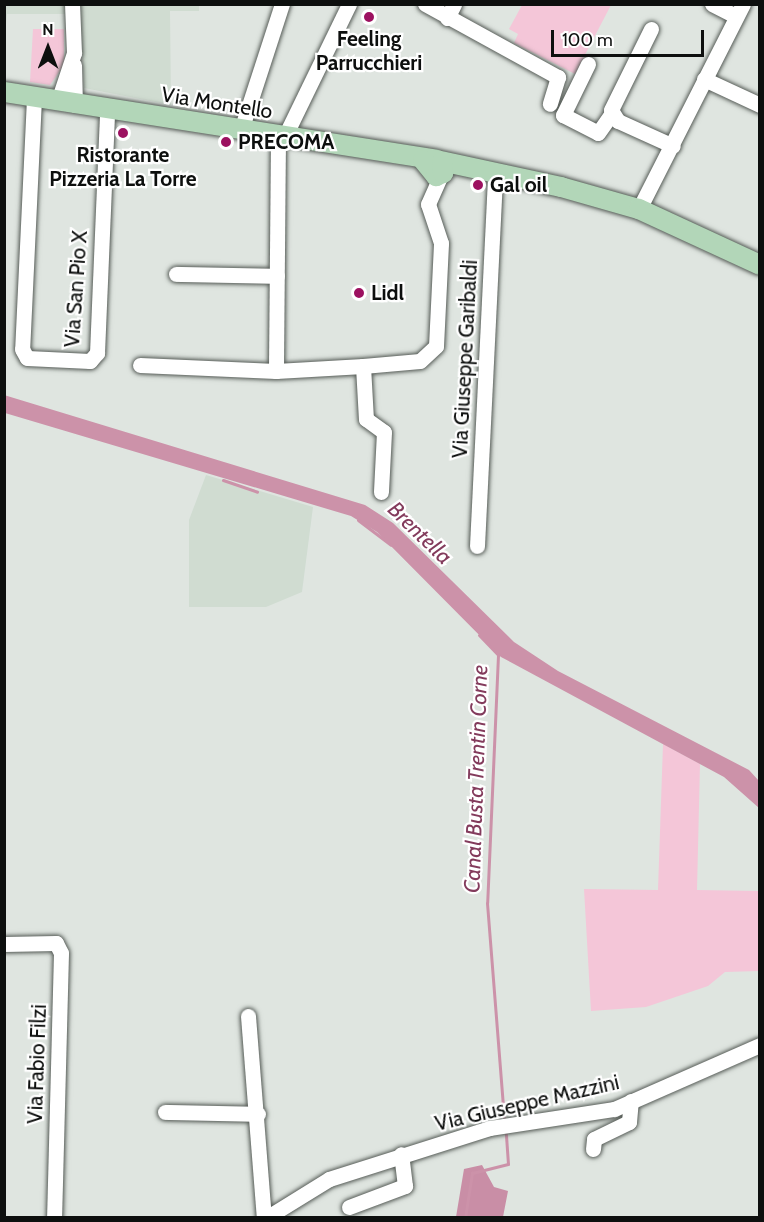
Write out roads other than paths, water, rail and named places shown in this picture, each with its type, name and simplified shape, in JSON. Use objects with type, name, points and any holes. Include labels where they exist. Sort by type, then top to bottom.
[{"type":"main road","name":"Via Montello","points":[[4,92],[281,137],[437,168],[495,173],[639,209],[759,265]]},
{"type":"street","points":[[67,103],[74,53],[72,4]]},
{"type":"street","points":[[241,130],[282,4]]},
{"type":"street","points":[[276,370],[281,137],[349,4]]},
{"type":"street","points":[[425,4],[450,11],[558,76],[550,104]]},
{"type":"street","points":[[639,209],[739,10],[712,4]]},
{"type":"street","points":[[588,64],[563,115],[598,134],[612,113],[613,100],[651,29]]},
{"type":"street","points":[[704,79],[759,105]]},
{"type":"street","name":"Via San Pio X","points":[[34,98],[22,349],[27,358],[90,361],[97,353],[107,110]]},
{"type":"street","points":[[612,113],[672,146]]},
{"type":"street","points":[[140,365],[276,370],[420,361],[436,346],[441,243],[428,204],[437,168]]},
{"type":"street","name":"Via Giuseppe Garibaldi","points":[[477,546],[495,173]]},
{"type":"street","points":[[176,274],[277,276]]},
{"type":"street","points":[[363,366],[366,419],[384,432],[381,492]]},
{"type":"street","name":"Via Fabio Filzi","points":[[4,944],[56,944],[61,953],[54,1218]]},
{"type":"street","name":"Via Giuseppe Mazzini","points":[[248,1016],[265,1218],[329,1179],[401,1154],[490,1128],[614,1109],[759,1044]]},
{"type":"street","points":[[593,1149],[594,1139],[629,1122],[631,1101]]},
{"type":"street","points":[[165,1112],[258,1114]]},
{"type":"street","points":[[349,1207],[405,1186],[401,1154]]},
{"type":"waterway","name":"Canal Busta Trentin Corne","points":[[223,480],[257,492]]},
{"type":"waterway","name":"Canal Busta Trentin Corne","points":[[358,520],[391,545]]},
{"type":"waterway","name":"Canal Busta Trentin Corne","points":[[479,635],[498,655],[487,903],[504,1119]]},
{"type":"waterway","name":"Canal Busta Trentin Corne","points":[[465,1218],[472,1173],[508,1164],[506,1134]]},
{"type":"place","name":"Feeling Parrucchieri","points":[[369,17]]},
{"type":"place","name":"Ristorante Pizzeria La Torre","points":[[123,133]]},
{"type":"place","name":"PRECOMA","points":[[226,142]]},
{"type":"place","name":"Gal oil","points":[[478,185]]},
{"type":"place","name":"Lidl","points":[[359,293]]},
{"type":"water label","name":"Brentella","points":[[420,533]]}]
